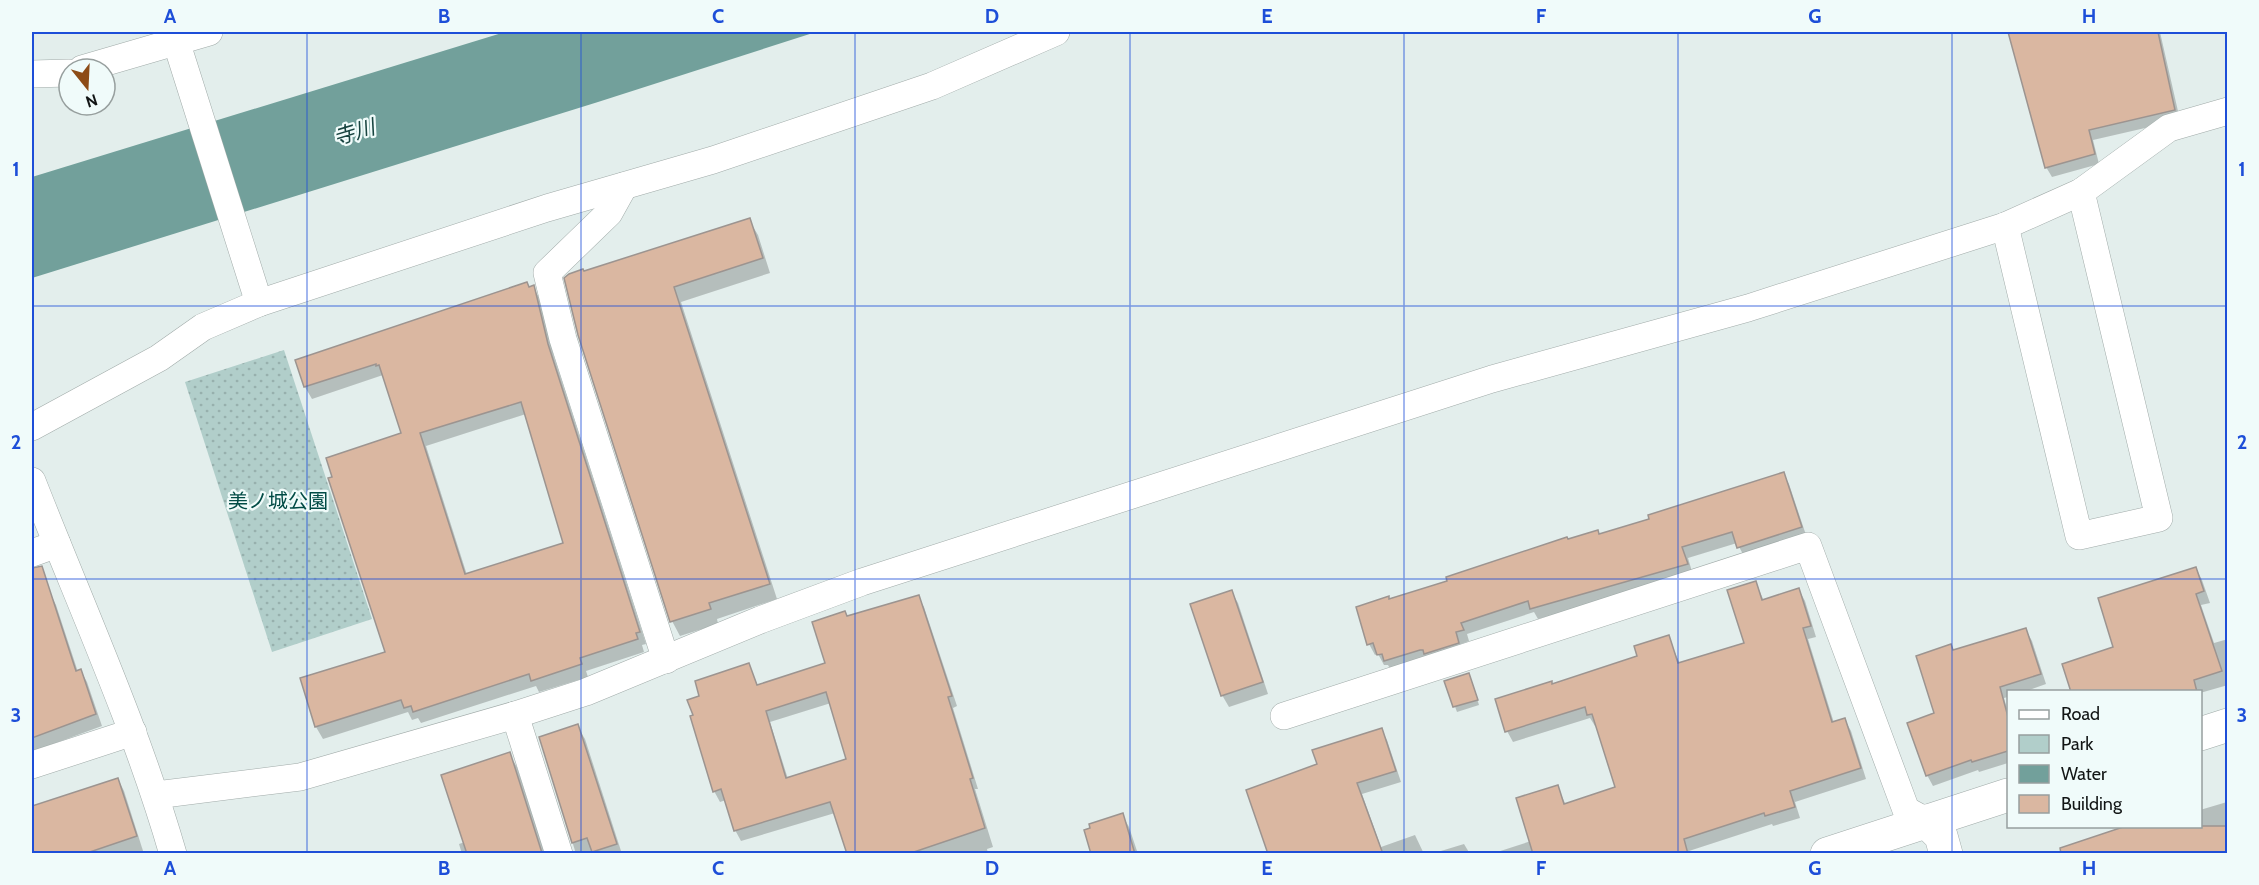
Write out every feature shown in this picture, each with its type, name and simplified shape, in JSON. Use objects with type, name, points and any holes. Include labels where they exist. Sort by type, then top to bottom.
[{"type":"street","points":[[117,63],[180,53],[209,32]]},
{"type":"street","points":[[32,427],[159,358],[202,327],[256,294],[713,160],[932,87],[1056,32]]},
{"type":"street","points":[[180,53],[256,294]]},
{"type":"street","points":[[32,74],[57,73]]},
{"type":"street","points":[[156,795],[300,777],[515,715],[586,692],[760,620],[862,582],[1492,379],[1748,308],[2005,226],[2081,192],[2169,128],[2228,111]]},
{"type":"street","points":[[624,186],[609,213],[547,273],[563,339],[666,660]]},
{"type":"street","points":[[2005,226],[2079,536],[2159,518],[2081,192]]},
{"type":"street","points":[[32,481],[44,548],[133,732],[156,795],[173,854]]},
{"type":"street","points":[[1284,716],[1808,546],[1906,810],[1926,821],[1941,836],[1946,854]]},
{"type":"street","points":[[515,715],[560,854]]},
{"type":"street","points":[[2202,733],[2228,725]]},
{"type":"street","points":[[32,765],[133,732]]},
{"type":"street","points":[[1827,854],[2007,795]]},
{"type":"green space","name":"美ノ城公園","points":[[284,350],[372,619],[272,652],[185,382]]},
{"type":"water","name":"寺川","points":[[505,32],[816,32],[32,278],[32,177]]},
{"type":"building","points":[[2008,32],[2158,32],[2175,110],[2089,130],[2095,154],[2045,168]]},
{"type":"building","points":[[750,218],[763,258],[674,287],[770,584],[709,603],[711,609],[670,622],[578,335],[564,278],[583,269],[584,271]]},
{"type":"building","points":[[527,282],[529,287],[534,285],[548,344],[640,632],[636,633],[638,639],[580,658],[582,664],[531,681],[529,674],[413,712],[411,706],[404,708],[401,700],[315,727],[300,678],[385,652],[328,478],[332,477],[326,458],[401,433],[379,365],[376,366],[376,364],[304,387],[295,360]],"holes":[[[521,402],[563,543],[465,574],[420,433]]]},
{"type":"building","points":[[1784,472],[1802,527],[1737,548],[1732,532],[1682,547],[1688,564],[1530,609],[1528,601],[1461,623],[1464,630],[1456,632],[1459,643],[1424,654],[1423,650],[1420,650],[1384,661],[1382,654],[1377,655],[1373,643],[1367,645],[1356,607],[1447,581],[1446,577],[1567,537],[1568,539],[1598,530],[1599,534],[1649,519],[1648,515]]},
{"type":"building","points":[[42,566],[76,671],[81,669],[96,714],[32,738],[32,568]]},
{"type":"building","points":[[2196,567],[2204,591],[2196,594],[2222,671],[2194,680],[2196,690],[2070,690],[2062,664],[2113,647],[2098,598]]},
{"type":"building","points":[[1756,581],[1762,600],[1799,588],[1811,626],[1803,628],[1832,722],[1845,718],[1861,768],[1790,791],[1795,807],[1765,816],[1764,813],[1684,839],[1688,854],[1533,854],[1516,798],[1558,785],[1564,804],[1615,787],[1592,714],[1587,715],[1585,707],[1505,732],[1495,699],[1552,681],[1552,684],[1637,656],[1634,646],[1669,635],[1678,663],[1744,643],[1727,590]]},
{"type":"building","points":[[1232,590],[1263,682],[1221,696],[1190,604]]},
{"type":"building","points":[[919,595],[952,696],[948,697],[973,778],[970,779],[985,828],[908,854],[847,854],[830,802],[734,831],[721,789],[713,792],[690,716],[693,715],[687,700],[699,696],[695,681],[749,663],[757,685],[825,663],[812,622],[845,611],[847,616]],"holes":[[[826,692],[846,759],[786,778],[766,711]]]},
{"type":"building","points":[[2026,628],[2041,674],[2000,687],[2007,713],[2007,751],[1972,762],[1971,760],[1926,776],[1907,723],[1934,713],[1916,656],[1951,644],[1953,650]]},
{"type":"building","points":[[1469,673],[1478,700],[1453,707],[1444,681]]},
{"type":"building","points":[[578,724],[617,844],[592,852],[587,838],[572,843],[539,737]]},
{"type":"building","points":[[1382,728],[1396,771],[1357,783],[1383,854],[1268,854],[1246,790],[1317,764],[1312,750]]},
{"type":"building","points":[[510,752],[542,853],[467,854],[441,775]]},
{"type":"building","points":[[118,778],[137,836],[84,854],[32,854],[32,806]]},
{"type":"building","points":[[1123,813],[1135,854],[1091,854],[1084,830],[1090,828],[1089,824]]},
{"type":"building","points":[[2228,826],[2228,854],[2061,854],[2060,848],[2120,828]]}]
